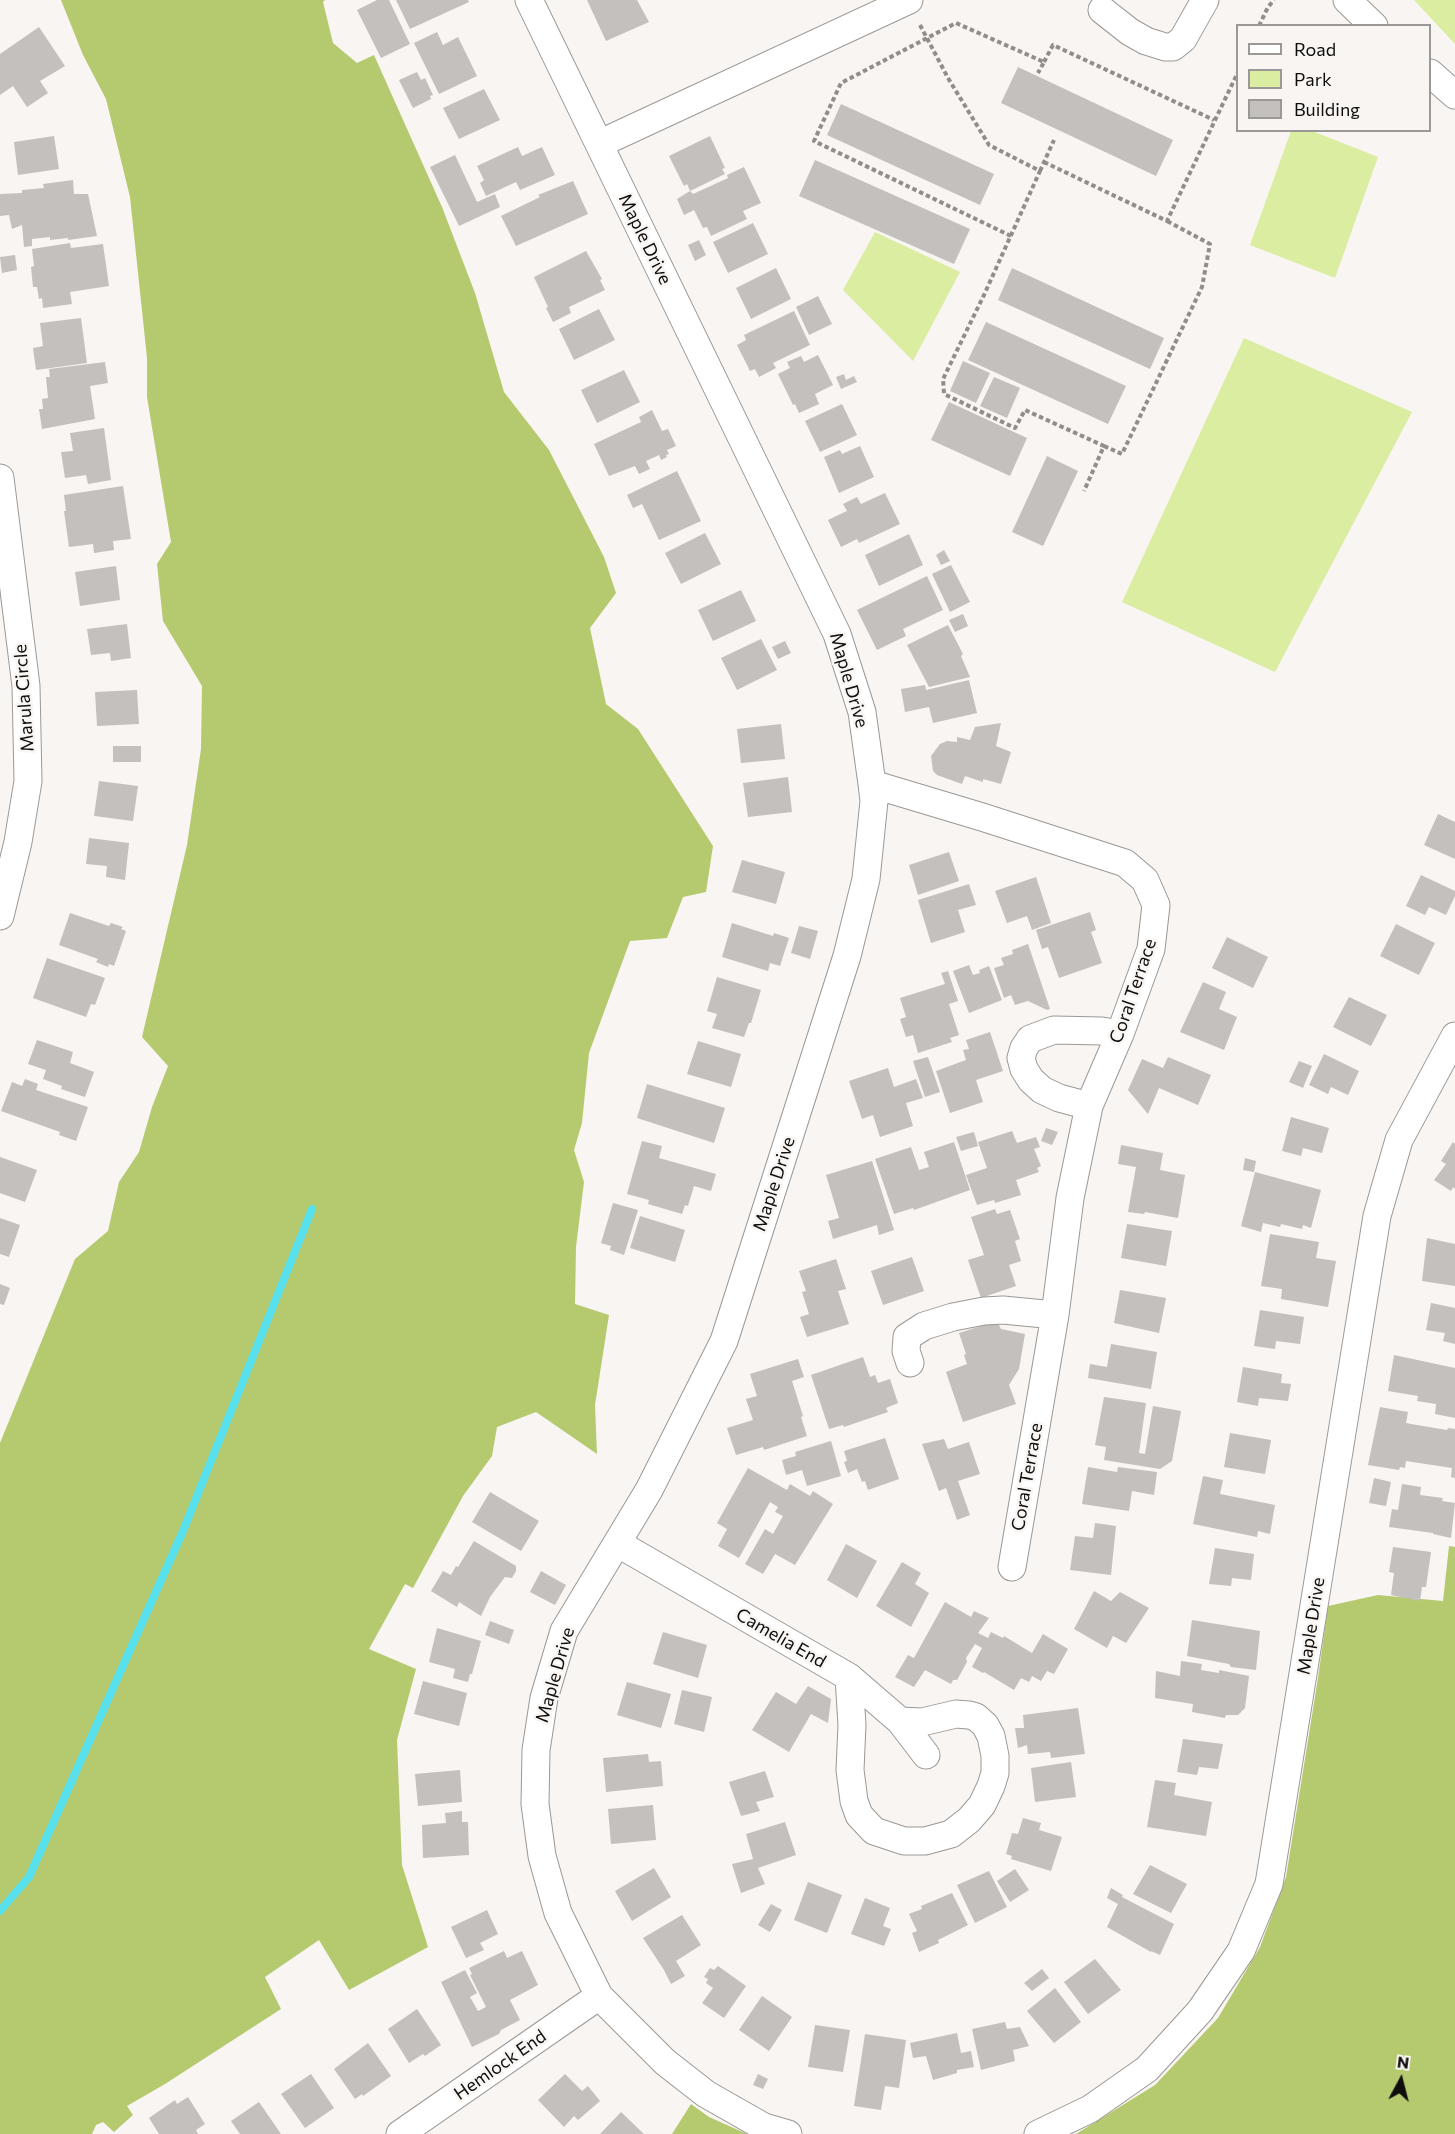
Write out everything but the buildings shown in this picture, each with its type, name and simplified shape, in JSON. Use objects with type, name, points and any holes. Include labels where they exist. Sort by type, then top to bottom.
[{"type":"street","name":"Maple Drive","points":[[529,0],[837,633],[862,712],[872,784],[873,801],[866,879],[847,956],[724,1341],[649,1490],[564,1631],[544,1698],[536,1750],[535,1804],[542,1856],[558,1913],[599,1996],[665,2062],[706,2094],[764,2127],[788,2134]]},
{"type":"street","points":[[599,144],[908,0]]},
{"type":"street","points":[[1102,10],[1130,33],[1146,41],[1173,48],[1183,39],[1205,0]]},
{"type":"street","points":[[1347,0],[1372,24]]},
{"type":"street","points":[[1431,74],[1455,95]]},
{"type":"street","name":"Marula Circle","points":[[0,478],[26,686],[28,781],[18,842],[0,916]]},
{"type":"street","name":"Coral Terrace","points":[[872,784],[1096,852],[1125,863],[1145,880],[1156,904],[1151,949],[1120,1034],[1089,1107],[1070,1198],[1055,1315],[1012,1567]]},
{"type":"street","points":[[1089,1107],[1042,1090],[1031,1080],[1023,1064],[1024,1048],[1030,1039],[1054,1030],[1102,1031],[1120,1034]]},
{"type":"street","name":"Maple Drive","points":[[1038,2134],[1090,2109],[1147,2069],[1200,2011],[1241,1951],[1269,1884],[1377,1216],[1399,1140],[1455,1036]]},
{"type":"street","points":[[910,1363],[906,1351],[907,1337],[924,1326],[984,1311],[1003,1310],[1055,1315]]},
{"type":"street","name":"Camelia End","points":[[617,1543],[849,1677],[900,1721],[926,1755]]},
{"type":"street","points":[[849,1677],[852,1725],[850,1770],[854,1801],[859,1815],[874,1831],[904,1841],[925,1841],[951,1834],[969,1820],[982,1805],[989,1792],[995,1773],[995,1756],[991,1736],[985,1725],[976,1717],[969,1715],[956,1714],[922,1722],[900,1721]]},
{"type":"street","name":"Hemlock End","points":[[400,2134],[599,1996]]},
{"type":"path","points":[[908,0],[948,78],[989,145],[1040,171]]},
{"type":"path","points":[[1260,24],[1274,0]]},
{"type":"path","points":[[1011,236],[814,141],[841,83],[956,23],[1044,62]]},
{"type":"path","points":[[1038,73],[1053,45],[1214,120]]},
{"type":"path","points":[[1167,221],[1236,76]]},
{"type":"path","points":[[1044,162],[1210,244],[1202,287],[1122,454],[1025,410],[1015,428],[944,394],[943,379],[984,296],[1044,162],[1054,141]]},
{"type":"path","points":[[1084,491],[1104,446]]},
{"type":"green space","points":[[61,0],[325,0],[323,2],[333,43],[357,63],[374,55],[442,207],[475,293],[504,392],[549,450],[604,557],[616,593],[590,628],[606,704],[638,729],[713,846],[706,892],[683,897],[667,938],[630,941],[589,1053],[582,1123],[574,1150],[584,1182],[576,1247],[575,1304],[609,1315],[595,1405],[597,1454],[536,1412],[497,1427],[492,1456],[463,1496],[413,1588],[405,1584],[369,1649],[416,1669],[397,1740],[402,1865],[428,1947],[349,1990],[319,1940],[265,1977],[281,2009],[127,2106],[133,2115],[114,2132],[103,2122],[96,2125],[92,2134],[0,2134],[0,1443],[75,1259],[108,1231],[119,1182],[139,1152],[152,1107],[168,1066],[142,1037],[187,845],[201,749],[202,686],[163,621],[157,564],[171,542],[147,397],[147,358],[130,197],[106,99],[83,55]]},
{"type":"green space","points":[[1414,0],[1455,0],[1455,44]]},
{"type":"green space","points":[[1291,132],[1315,132],[1378,157],[1335,278],[1250,245]]},
{"type":"green space","points":[[875,232],[960,272],[913,361],[843,290]]},
{"type":"green space","points":[[1244,338],[1412,412],[1275,672],[1122,602]]},
{"type":"green space","points":[[1449,1546],[1455,1547],[1455,2134],[1076,2134],[1155,2085],[1218,2018],[1260,1947],[1286,1877],[1328,1606],[1378,1595],[1443,1601]]},
{"type":"green space","points":[[691,2104],[709,2117],[747,2134],[672,2134]]},
{"type":"waterway","points":[[0,1911],[29,1877],[183,1531],[312,1209]]}]
